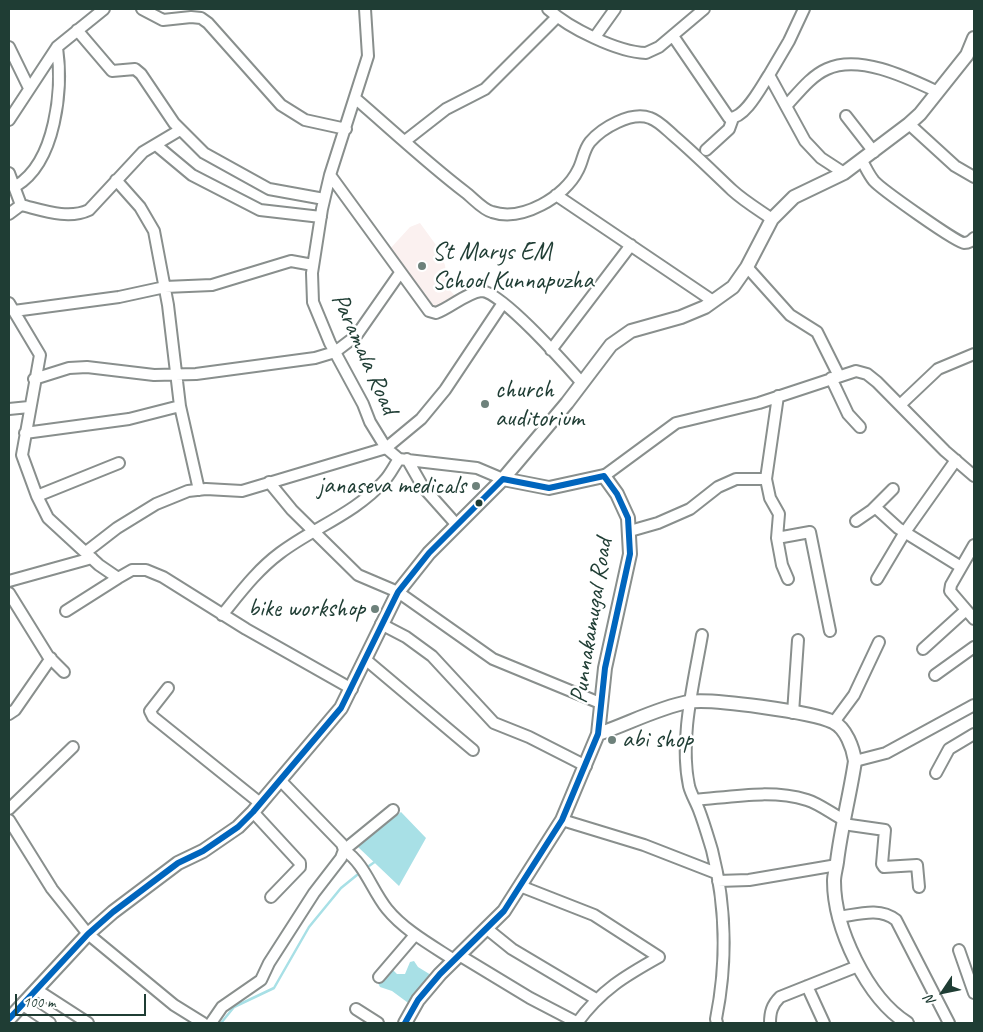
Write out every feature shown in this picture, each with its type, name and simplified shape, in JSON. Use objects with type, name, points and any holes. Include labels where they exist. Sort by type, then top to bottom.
[{"type":"street","points":[[9,120],[57,46],[104,9]]},
{"type":"street","points":[[142,9],[152,16],[172,21],[191,17],[201,18],[208,22],[281,105],[305,120],[346,129]]},
{"type":"street","points":[[152,16],[164,9]]},
{"type":"street","name":"Paramala Road","points":[[365,9],[368,56],[324,199],[313,265],[313,302],[335,352],[363,404],[370,422],[386,448],[403,459]]},
{"type":"street","points":[[548,9],[557,17],[595,37],[646,53],[652,52],[704,9]]},
{"type":"street","points":[[595,37],[615,9]]},
{"type":"street","points":[[706,150],[729,129],[733,118],[754,100],[789,42],[804,9]]},
{"type":"street","points":[[405,141],[446,109],[464,102],[485,89],[557,17]]},
{"type":"street","points":[[77,30],[112,71],[135,68],[180,130],[204,153],[269,189],[324,199]]},
{"type":"street","points":[[672,36],[728,118],[733,118]]},
{"type":"street","points":[[9,1019],[88,934],[165,872],[238,827],[256,807],[340,708],[352,689],[381,624],[398,592],[429,553],[503,479],[611,345],[631,331],[681,317],[713,301],[733,287],[747,267],[772,219],[794,197],[844,173],[909,124],[938,92],[967,55],[974,38]]},
{"type":"street","points":[[16,186],[32,174],[54,122],[61,72],[57,46]]},
{"type":"street","points":[[9,47],[29,88]]},
{"type":"street","points":[[787,105],[813,78],[828,68],[844,66],[876,67],[907,77],[938,92]]},
{"type":"street","points":[[769,75],[805,141],[821,158],[844,173]]},
{"type":"street","points":[[356,99],[440,172],[491,212],[511,215],[528,210],[556,195],[579,169],[584,151],[598,135],[620,120],[636,117],[650,118],[704,161],[734,192],[772,219]]},
{"type":"street","points":[[846,116],[874,152]]},
{"type":"street","points":[[909,124],[955,166],[974,177]]},
{"type":"street","points":[[20,205],[57,214],[82,213],[94,206],[143,152],[180,130]]},
{"type":"street","points":[[156,144],[192,175],[260,210],[321,217]]},
{"type":"street","points":[[862,161],[874,181],[886,192],[908,205],[948,237],[963,244],[971,242],[974,238]]},
{"type":"street","points":[[9,173],[16,186],[20,205]]},
{"type":"street","points":[[330,175],[429,311],[436,313],[480,291],[489,292],[503,303],[582,383]]},
{"type":"street","points":[[116,180],[148,218],[154,231],[165,287],[180,406],[199,490]]},
{"type":"street","points":[[556,195],[713,301]]},
{"type":"street","points":[[9,214],[20,205]]},
{"type":"street","points":[[551,350],[631,245]]},
{"type":"street","points":[[118,578],[48,518],[36,496],[22,456],[29,407],[40,355],[12,307],[112,298],[165,287],[227,282],[291,261],[313,265]]},
{"type":"street","points":[[747,267],[790,315],[816,332],[848,414],[860,427]]},
{"type":"street","points":[[34,379],[69,368],[176,375],[218,373],[258,364],[316,358],[335,352],[356,336],[400,273]]},
{"type":"street","points":[[9,581],[89,555],[117,528],[156,504],[188,491],[242,491],[386,448],[421,419],[439,397],[503,303]]},
{"type":"street","points":[[900,405],[938,369],[974,354]]},
{"type":"street","points":[[403,459],[477,468],[503,479],[549,488],[604,476],[676,423],[778,396],[856,371],[867,374],[944,451],[974,476]]},
{"type":"street","points":[[778,396],[766,479],[770,498],[779,514],[777,538],[782,565],[788,579]]},
{"type":"street","points":[[25,433],[129,419],[180,406]]},
{"type":"street","points":[[9,409],[29,407]]},
{"type":"street","points":[[403,459],[423,488],[456,524]]},
{"type":"street","points":[[222,614],[258,571],[312,530],[347,511],[371,494],[403,459]]},
{"type":"street","points":[[877,579],[905,532],[956,460]]},
{"type":"street","points":[[36,496],[119,463]]},
{"type":"street","name":"Punnakamugal Road","points":[[405,1023],[418,1000],[456,957],[504,912],[533,862],[562,820],[598,734],[605,668],[630,554],[628,518],[604,476]]},
{"type":"street","points":[[630,531],[658,523],[690,509],[718,487],[736,479],[766,479]]},
{"type":"street","points":[[269,482],[292,510],[358,575],[398,592],[493,659],[600,703]]},
{"type":"street","points":[[856,521],[875,507],[893,489]]},
{"type":"street","points":[[875,507],[905,532],[961,567]]},
{"type":"street","points":[[777,538],[810,532],[830,632]]},
{"type":"street","points":[[974,545],[950,585],[950,591],[974,619]]},
{"type":"street","points":[[66,611],[132,570],[146,570],[163,577],[222,614],[352,689]]},
{"type":"street","points":[[9,593],[51,658],[64,672]]},
{"type":"street","points":[[922,649],[966,610]]},
{"type":"street","points":[[381,624],[406,637],[432,656],[494,723],[529,737],[586,766]]},
{"type":"street","points":[[702,635],[690,702],[687,733],[687,769],[689,787],[712,850],[721,900],[724,952],[717,1023]]},
{"type":"street","points":[[793,713],[798,640]]},
{"type":"street","points":[[834,722],[854,695],[879,642]]},
{"type":"street","points":[[934,675],[974,647]]},
{"type":"street","points":[[9,714],[15,710],[51,658]]},
{"type":"street","points":[[365,659],[473,750]]},
{"type":"street","points":[[168,688],[150,711],[153,717],[256,807],[300,863],[300,867],[271,897]]},
{"type":"street","points":[[598,734],[690,702],[743,704],[834,722],[845,734],[853,749],[856,761],[836,865],[834,880],[835,903],[858,966],[884,1004],[895,1016],[907,1023]]},
{"type":"street","points":[[856,761],[886,753],[974,705]]},
{"type":"street","points":[[936,772],[949,749],[974,734]]},
{"type":"street","points":[[9,809],[74,747]]},
{"type":"street","points":[[280,780],[339,840],[344,850],[360,865],[387,909],[415,934],[578,1023],[596,999],[624,976],[659,957],[594,915],[520,886]]},
{"type":"street","points":[[695,800],[787,795],[809,801],[844,822],[885,830],[882,864],[884,867],[917,865],[920,887]]},
{"type":"street","points":[[211,1023],[222,1007],[261,980],[269,963],[314,893],[341,858],[344,850],[393,810]]},
{"type":"street","points":[[9,820],[52,889],[88,934],[174,1005],[203,1023]]},
{"type":"street","points":[[562,820],[644,845],[717,877],[749,880],[836,865]]},
{"type":"street","points":[[839,917],[878,912],[889,915],[896,920],[949,1023]]},
{"type":"street","points":[[486,928],[512,948],[596,999]]},
{"type":"street","points":[[379,977],[415,934]]},
{"type":"street","points":[[959,950],[974,993]]},
{"type":"street","points":[[770,1023],[770,1013],[774,1003],[780,998],[858,966]]},
{"type":"street","points":[[807,986],[824,1023]]},
{"type":"street","points":[[37,990],[88,1023]]},
{"type":"street","points":[[22,1005],[50,1023]]},
{"type":"street","points":[[356,1009],[378,1023]]},
{"type":"shaded area","name":"St Marys EM School Kunnapuzha","points":[[420,223],[436,245],[445,265],[448,288],[456,297],[447,306],[430,309],[388,251],[410,227]]},
{"type":"water","points":[[401,812],[426,838],[399,886],[358,847]]},
{"type":"water","points":[[414,961],[418,967],[431,975],[413,997],[411,1005],[392,991],[380,987],[377,981],[391,968],[397,974],[405,974],[410,962]]},
{"type":"waterway","points":[[369,866],[376,861]]},
{"type":"waterway","points":[[221,1023],[234,1007],[274,988],[309,927],[341,888],[357,875]]},
{"type":"transit line","points":[[9,1019],[88,934],[113,912],[178,863],[203,851],[238,827],[253,812],[341,708],[398,592],[429,553],[503,479],[549,488],[604,476],[617,494],[628,518],[630,554],[605,668],[598,734],[562,820],[504,911],[440,974],[418,1000],[405,1023]]},
{"type":"place","name":"St Marys EM School Kunnapuzha","points":[[422,266]]},
{"type":"place","name":"church auditorium","points":[[485,404]]},
{"type":"place","name":"janaseva medicals","points":[[476,486]]},
{"type":"place","name":"bike workshop","points":[[375,609]]},
{"type":"place","name":"abi shop","points":[[612,740]]}]
